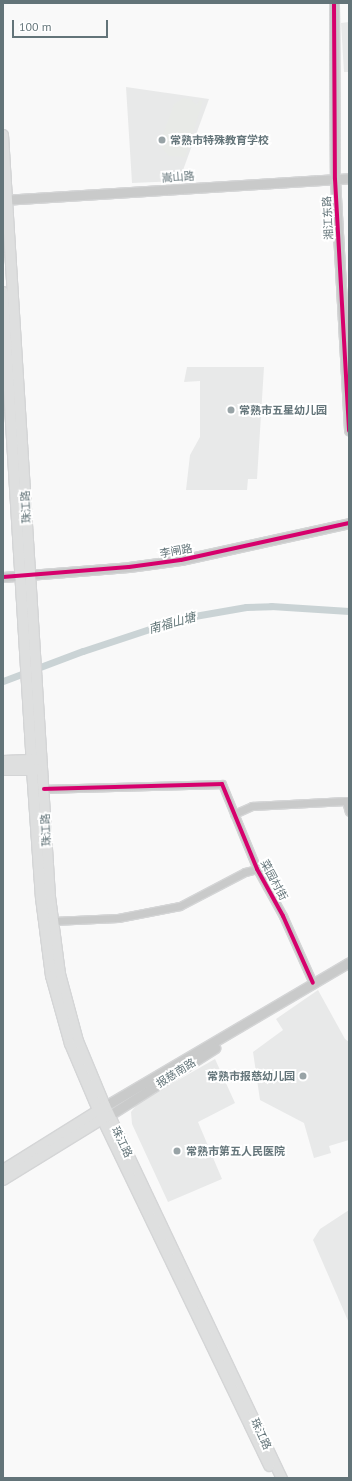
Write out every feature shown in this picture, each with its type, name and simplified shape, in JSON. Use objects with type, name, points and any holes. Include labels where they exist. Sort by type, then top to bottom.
[{"type":"main road","name":"珠江路","points":[[3,135],[5,200],[25,575],[28,680],[37,765],[44,789],[53,921],[60,974],[78,1041],[104,1113],[275,1478]]},
{"type":"main road","name":"珠江路","points":[[3,292],[25,575],[36,646],[38,680],[37,765],[41,898],[51,976],[70,1044],[282,1478]]},
{"type":"main road","points":[[3,761],[37,765]]},
{"type":"main road","points":[[3,770],[37,765]]},
{"type":"main road","name":"报慈南路","points":[[3,1170],[104,1113]]},
{"type":"main road","name":"报慈南路","points":[[3,1180],[104,1113]]},
{"type":"street","name":"湘江东路","points":[[334,3],[334,179],[349,431]]},
{"type":"street","name":"嵩山路","points":[[5,200],[349,178]]},
{"type":"street","name":"李闸路","points":[[3,577],[129,567],[181,560],[349,524]]},
{"type":"street","name":"菜园村街","points":[[44,789],[222,784],[257,869],[283,916],[313,983]]},
{"type":"street","points":[[234,814],[252,806],[346,801],[349,812]]},
{"type":"street","points":[[53,921],[118,918],[180,906],[245,872],[257,869]]},
{"type":"street","name":"报慈南路","points":[[104,1113],[349,962]]},
{"type":"street","name":"报慈南路","points":[[104,1113],[349,967]]},
{"type":"shaded area","points":[[349,22],[349,72],[344,72],[341,23]]},
{"type":"shaded area","name":"常熟市特殊教育学校","points":[[126,87],[209,99],[179,181],[132,183]]},
{"type":"shaded area","points":[[184,98],[190,99],[197,105],[199,100],[203,101],[185,157],[169,156],[162,148],[161,140],[174,104]]},
{"type":"shaded area","name":"常熟市五星幼儿园","points":[[187,367],[264,367],[257,479],[248,479],[247,490],[186,490],[190,455],[200,437],[200,381],[184,382]]},
{"type":"shaded area","name":"常熟市报慈幼儿园","points":[[318,990],[345,1039],[349,1042],[349,1140],[329,1146],[331,1153],[314,1158],[304,1123],[260,1100],[253,1052],[283,1030],[276,1019]]},
{"type":"shaded area","name":"常熟市第五人民医院","points":[[215,1059],[235,1103],[198,1122],[222,1179],[168,1202],[132,1124],[131,1112],[138,1103]]},
{"type":"shaded area","points":[[349,1210],[349,1323],[313,1240],[320,1229]]},
{"type":"waterway","name":"南福山塘","points":[[3,681],[83,651],[183,618],[246,607],[271,606],[349,611]]},
{"type":"cycle path","points":[[334,3],[335,179],[349,431]]},
{"type":"cycle path","points":[[3,577],[129,567],[181,560],[349,523]]},
{"type":"cycle path","points":[[44,789],[222,784],[257,869],[283,916],[313,983]]},
{"type":"place","name":"常熟市特殊教育学校","points":[[162,140]]},
{"type":"place","name":"常熟市五星幼儿园","points":[[231,410]]},
{"type":"place","name":"常熟市报慈幼儿园","points":[[303,1076]]},
{"type":"place","name":"常熟市第五人民医院","points":[[177,1151]]}]
